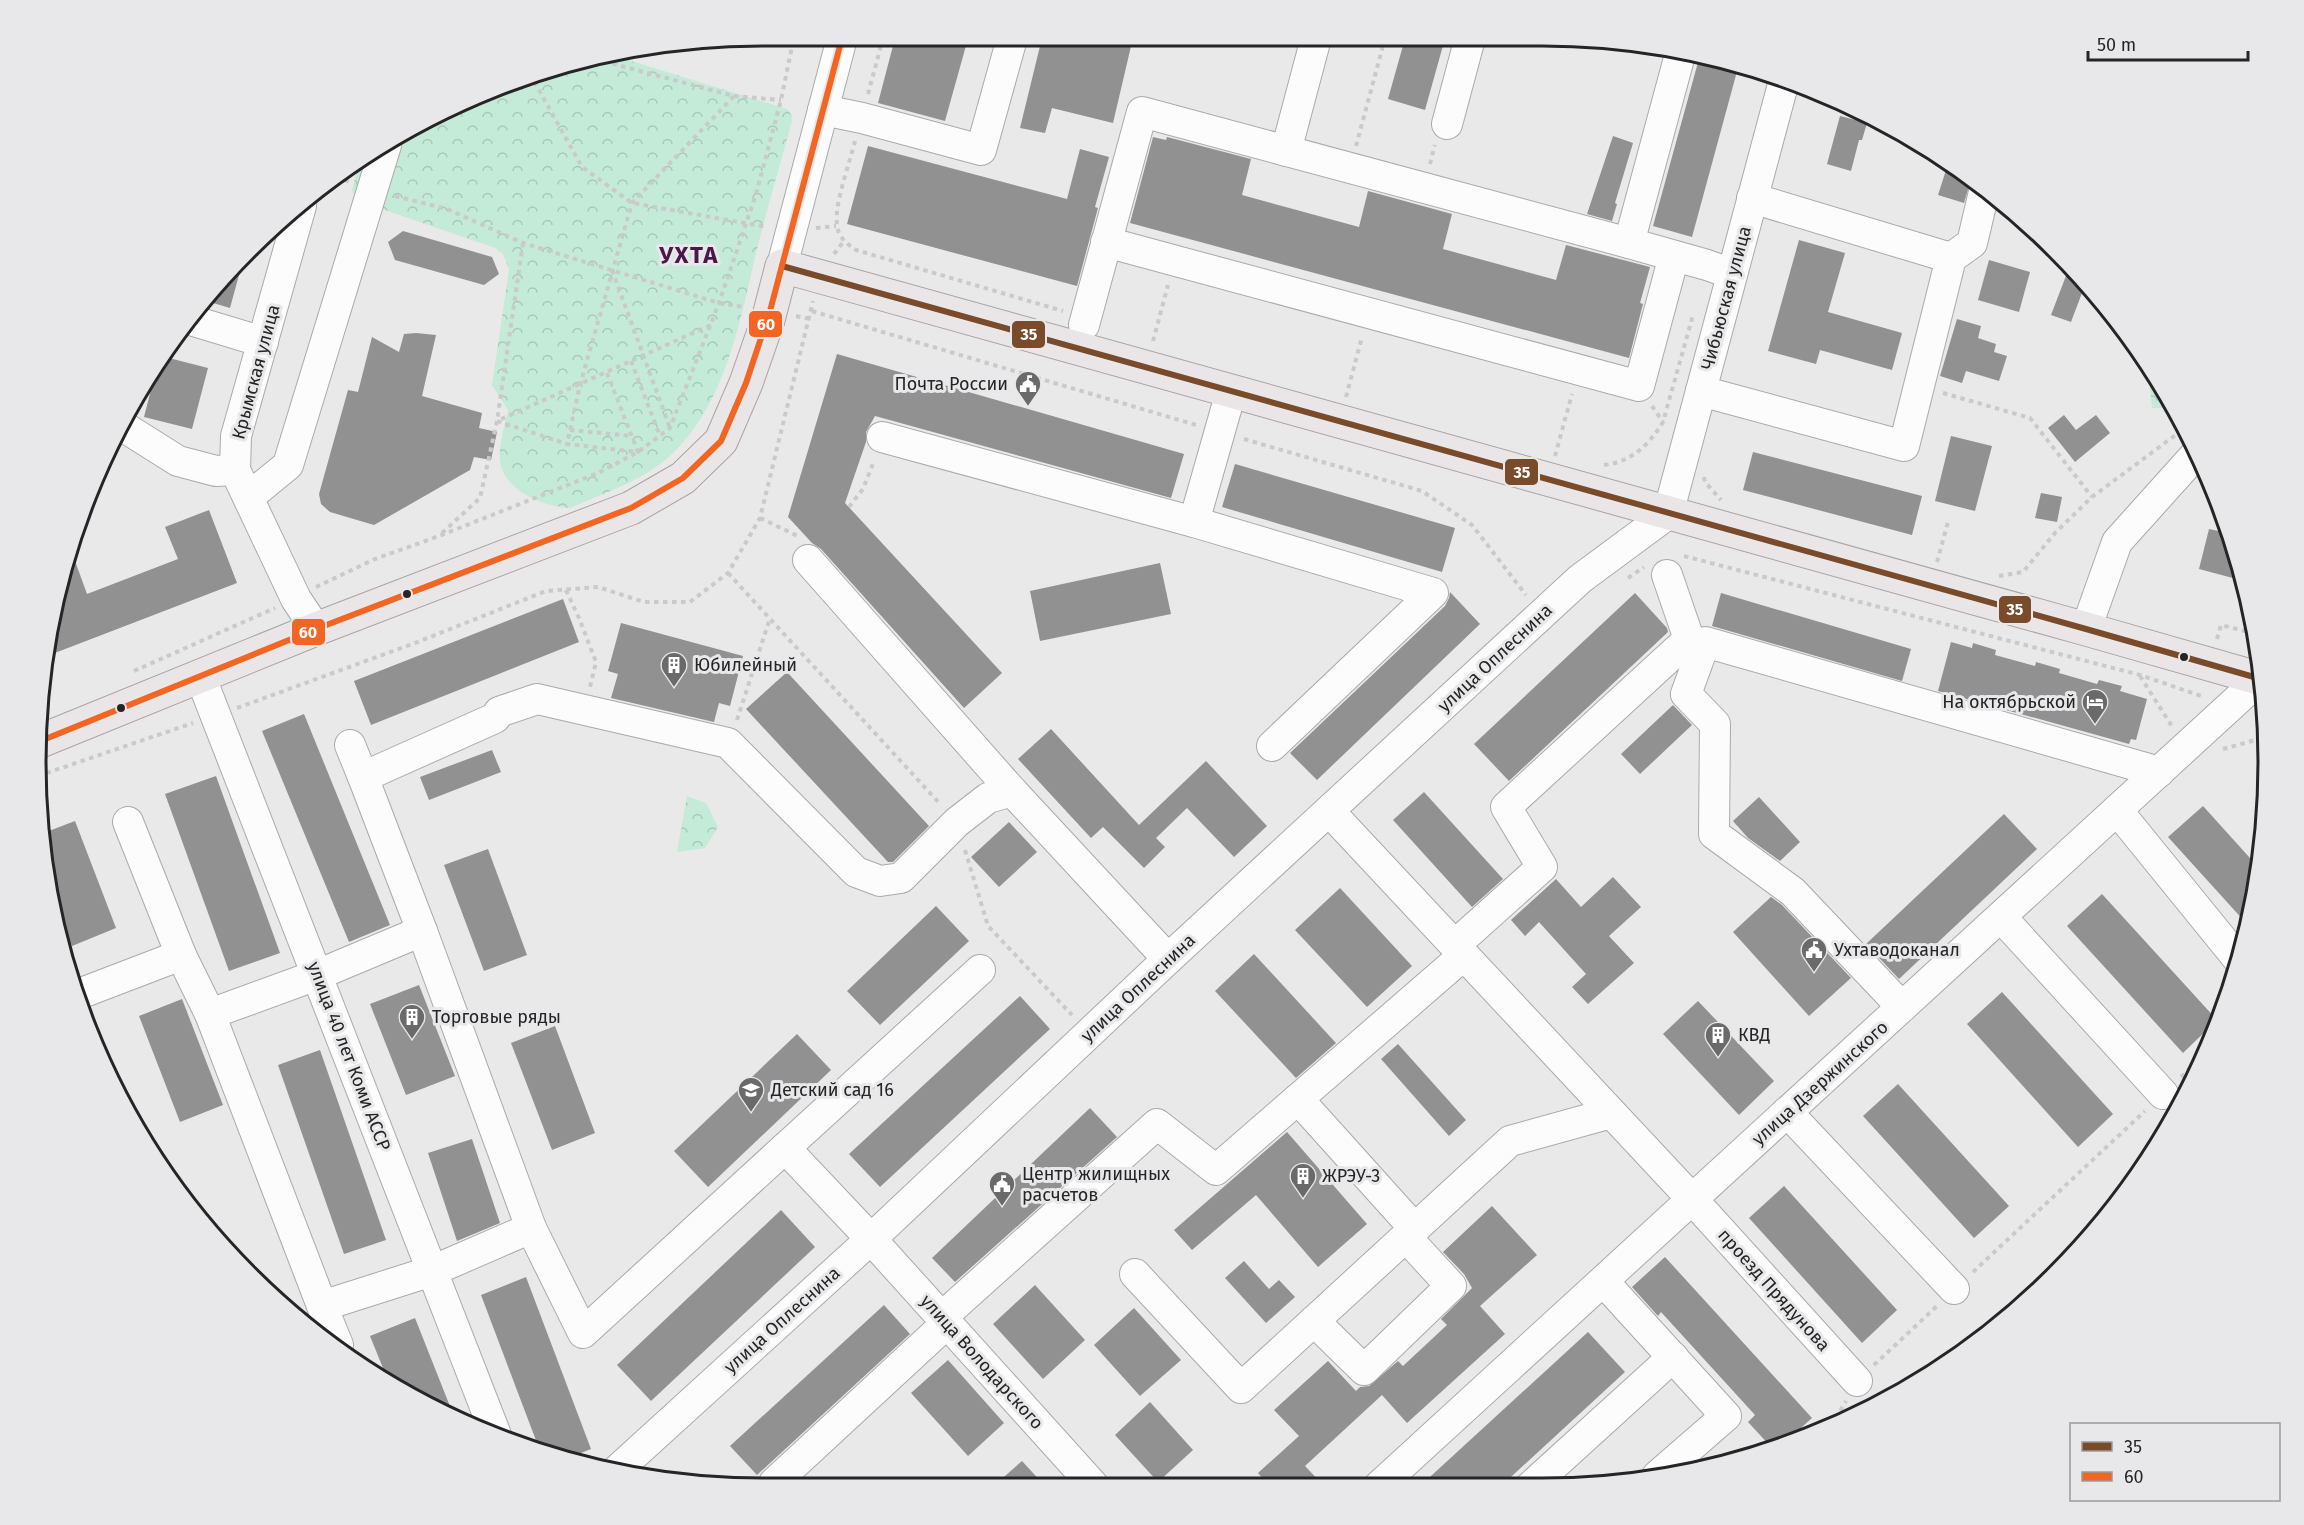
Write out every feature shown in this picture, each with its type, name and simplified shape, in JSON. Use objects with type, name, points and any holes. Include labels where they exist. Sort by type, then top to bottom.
[{"type":"main road","points":[[47,738],[201,678],[316,629],[631,508],[683,478],[721,441],[746,383],[783,266],[1668,514],[2086,628],[2252,677]]},
{"type":"street","points":[[783,266],[840,46]]},
{"type":"street","points":[[823,110],[862,118],[981,150],[1010,46]]},
{"type":"street","points":[[1286,151],[1314,46]]},
{"type":"street","points":[[1447,124],[1468,46]]},
{"type":"street","points":[[1629,243],[1679,60]]},
{"type":"street","name":"Чибьюская улица","points":[[1668,514],[1782,88]]},
{"type":"street","points":[[1084,325],[1142,112],[1629,243],[1732,274]]},
{"type":"street","points":[[249,497],[288,465],[383,156]]},
{"type":"street","points":[[1752,198],[1951,258]]},
{"type":"street","points":[[1701,391],[1904,446],[1951,258],[1972,243],[1982,198]]},
{"type":"street","name":"Крымская улица","points":[[298,218],[236,436],[235,470],[296,599],[316,629]]},
{"type":"street","points":[[1106,243],[1639,386],[1674,256]]},
{"type":"street","points":[[198,322],[263,342]]},
{"type":"street","points":[[1194,522],[1231,392]]},
{"type":"street","points":[[128,430],[178,461],[216,471],[235,470]]},
{"type":"street","points":[[882,437],[1194,522],[1433,593],[1272,746]]},
{"type":"street","points":[[2086,628],[2117,542],[2190,460]]},
{"type":"street","name":"улица Оплеснина","points":[[623,1465],[871,1239],[1168,959],[1580,579],[1668,514]]},
{"type":"street","points":[[804,549],[1012,791],[1168,959]]},
{"type":"street","points":[[779,1478],[944,1320],[1157,1124],[1216,1170],[1298,1099],[1459,950],[1542,867],[1506,807],[1689,639],[1665,564]]},
{"type":"street","points":[[1902,1007],[1793,892],[1714,834],[1715,724],[1686,694],[1705,642],[2159,772]]},
{"type":"street","name":"улица 40 лет Коми АССР","points":[[201,678],[492,1426]]},
{"type":"street","name":"улица Дзержинского","points":[[1388,1478],[2253,686]]},
{"type":"street","points":[[363,777],[495,718],[499,712],[537,699],[728,743],[856,872],[880,881],[901,878],[957,822],[988,798],[1012,791]]},
{"type":"street","points":[[350,746],[422,931],[531,1228],[583,1334],[980,970]]},
{"type":"street","points":[[2117,810],[2232,952]]},
{"type":"street","name":"проезд Прядунова","points":[[1330,812],[1692,1199],[1857,1381]]},
{"type":"street","points":[[128,822],[181,955],[210,1014],[334,1336]]},
{"type":"street","points":[[2001,917],[2163,1094]]},
{"type":"street","points":[[210,1014],[317,975],[422,931]]},
{"type":"street","points":[[84,992],[181,955]]},
{"type":"street","points":[[1298,1099],[1410,1233],[1451,1286],[1364,1370],[1314,1321]]},
{"type":"street","points":[[1787,1112],[1954,1289]]},
{"type":"street","points":[[1135,1274],[1241,1388],[1510,1141],[1611,1113]]},
{"type":"street","name":"улица Володарского","points":[[785,1148],[871,1239],[1087,1478]]},
{"type":"street","points":[[322,1306],[432,1272],[531,1228]]},
{"type":"street","points":[[1604,1282],[1726,1416],[1676,1466]]},
{"type":"street","points":[[1540,1478],[1673,1357]]},
{"type":"path","points":[[132,672],[296,599],[321,584],[375,559],[598,473],[661,437],[670,428],[719,303],[746,223],[781,100],[793,46]]},
{"type":"path","points":[[1350,168],[1383,46]]},
{"type":"path","points":[[610,63],[734,96],[781,100]]},
{"type":"path","points":[[536,83],[582,167],[632,203],[746,223]]},
{"type":"path","points":[[567,444],[580,385],[632,203],[734,96]]},
{"type":"path","points":[[1424,188],[1437,137],[1447,124]]},
{"type":"path","points":[[346,180],[447,209],[523,243],[719,303],[810,319]]},
{"type":"path","points":[[439,536],[480,498],[496,421],[523,243]]},
{"type":"path","points":[[1152,344],[1174,261]]},
{"type":"path","points":[[612,269],[670,428]]},
{"type":"path","points":[[46,773],[216,716],[415,643],[546,591],[598,587],[644,602],[690,602],[728,573],[760,518],[812,311],[818,276]]},
{"type":"path","points":[[812,311],[1422,491],[1472,525],[1523,591]]},
{"type":"path","points":[[1346,399],[1369,313]]},
{"type":"path","points":[[496,421],[711,325]]},
{"type":"path","points":[[631,362],[661,437]]},
{"type":"path","points":[[1555,457],[1579,370]]},
{"type":"path","points":[[607,373],[638,452]]},
{"type":"path","points":[[1919,386],[2030,418],[2092,498]]},
{"type":"path","points":[[496,421],[567,444],[638,452]]},
{"type":"path","points":[[570,430],[632,436]]},
{"type":"path","points":[[849,507],[863,489],[882,437]]},
{"type":"path","points":[[760,518],[804,549]]},
{"type":"path","points":[[1937,563],[1948,522]]},
{"type":"path","points":[[1622,582],[1665,564],[2140,675],[2201,695],[2227,711]]},
{"type":"path","points":[[728,573],[957,822],[988,926],[1079,1023]]},
{"type":"path","points":[[566,590],[596,662],[585,711]]},
{"type":"path","points":[[728,743],[770,618]]},
{"type":"path","points":[[2221,625],[2245,631]]},
{"type":"path","points":[[2140,675],[2174,730]]},
{"type":"path","points":[[2215,751],[2257,739]]},
{"type":"path","points":[[1857,1381],[2188,1070]]},
{"type":"green space","points":[[623,60],[787,109],[791,114],[792,121],[734,342],[726,367],[703,414],[689,436],[660,464],[623,486],[570,508],[538,501],[527,496],[509,481],[500,462],[501,443],[508,410],[492,385],[509,269],[503,254],[495,248],[359,201],[352,191],[356,173],[404,142],[446,120],[532,84]]},
{"type":"green space","points":[[2150,385],[2164,408],[2152,408]]},
{"type":"green space","points":[[687,796],[706,803],[718,827],[705,848],[677,852]]},
{"type":"building","points":[[893,46],[966,46],[945,121],[878,103]]},
{"type":"building","points":[[1040,46],[1131,46],[1113,123],[1052,108],[1045,133],[1020,128]]},
{"type":"building","points":[[1403,46],[1443,46],[1425,110],[1388,99]]},
{"type":"building","points":[[1698,64],[1736,74],[1692,237],[1653,226]]},
{"type":"building","points":[[1840,116],[1867,124],[1862,140],[1859,140],[1851,171],[1827,164]]},
{"type":"building","points":[[1613,136],[1633,143],[1612,221],[1587,214]]},
{"type":"building","points":[[1153,137],[1166,140],[1167,137],[1251,159],[1242,195],[1359,227],[1368,191],[1452,214],[1443,249],[1556,280],[1566,245],[1650,267],[1629,358],[1130,223]]},
{"type":"building","points":[[868,146],[1067,199],[1080,149],[1109,157],[1077,286],[847,224]]},
{"type":"building","points":[[1946,172],[1969,188],[1964,203],[1938,195]]},
{"type":"building","points":[[403,231],[492,257],[499,274],[484,285],[395,260],[388,242]]},
{"type":"building","points":[[1799,240],[1845,253],[1828,312],[1902,333],[1892,370],[1820,350],[1816,364],[1768,351]]},
{"type":"building","points":[[1989,260],[2030,272],[2019,312],[1978,300]]},
{"type":"building","points":[[239,274],[230,308],[213,303]]},
{"type":"building","points":[[2066,275],[2082,293],[2071,322],[2051,315]]},
{"type":"building","points":[[1957,319],[1981,326],[1978,338],[1996,344],[1994,352],[2007,356],[1999,381],[1966,371],[1962,383],[1940,376]]},
{"type":"building","points":[[404,334],[436,335],[422,396],[482,413],[479,428],[497,432],[491,460],[474,457],[470,470],[374,525],[330,512],[321,504],[319,494],[348,390],[358,392],[372,337],[399,352]]},
{"type":"building","points":[[837,354],[1184,454],[1171,498],[875,416],[866,432],[866,442],[845,503],[1002,673],[964,708],[821,549],[812,543],[788,517]]},
{"type":"building","points":[[172,359],[208,368],[192,429],[144,417],[151,390]]},
{"type":"building","points":[[2064,415],[2076,430],[2096,415],[2110,433],[2075,462],[2048,428]]},
{"type":"building","points":[[1951,436],[1992,446],[1975,511],[1935,501]]},
{"type":"building","points":[[1753,452],[1922,496],[1912,535],[1743,490]]},
{"type":"building","points":[[1235,464],[1455,528],[1442,572],[1222,507]]},
{"type":"building","points":[[2041,493],[2062,497],[2057,522],[2035,518]]},
{"type":"building","points":[[209,510],[237,583],[55,653],[60,623],[75,562],[87,594],[178,559],[165,527]]},
{"type":"building","points":[[2209,529],[2220,531],[2233,578],[2199,569]]},
{"type":"building","points":[[1160,563],[1171,614],[1040,641],[1030,591]]},
{"type":"building","points":[[1450,592],[1480,624],[1317,780],[1290,753],[1445,606]]},
{"type":"building","points":[[1635,593],[1667,628],[1668,632],[1509,781],[1474,744]]},
{"type":"building","points":[[1721,593],[1911,649],[1902,681],[1712,626]]},
{"type":"building","points":[[563,599],[579,642],[371,725],[354,681]]},
{"type":"building","name":"Юбилейный","points":[[621,623],[743,656],[730,706],[719,703],[714,722],[611,698],[618,674],[608,671]]},
{"type":"building","points":[[1951,642],[1972,648],[1973,643],[1996,650],[1995,655],[2035,666],[2036,662],[2060,669],[2059,673],[2097,684],[2099,680],[2122,686],[2120,691],[2147,699],[2136,740],[2131,739],[2129,744],[1938,691]]},
{"type":"building","points":[[787,672],[929,826],[893,862],[888,862],[746,709]]},
{"type":"building","points":[[1673,705],[1692,725],[1640,774],[1621,754]]},
{"type":"building","points":[[304,714],[390,925],[349,942],[262,731]]},
{"type":"building","points":[[1051,729],[1139,825],[1206,761],[1267,826],[1234,857],[1187,808],[1156,838],[1165,847],[1144,868],[1103,827],[1091,838],[1018,759]]},
{"type":"building","points":[[492,750],[501,772],[429,800],[420,777]]},
{"type":"building","points":[[216,776],[280,953],[229,971],[165,794]]},
{"type":"building","points":[[1424,792],[1503,879],[1472,907],[1393,820]]},
{"type":"building","points":[[1759,797],[1800,842],[1780,861],[1748,838],[1733,821]]},
{"type":"building","points":[[2203,806],[2251,859],[2240,917],[2168,837]]},
{"type":"building","points":[[2004,814],[2037,849],[1899,979],[1866,944]]},
{"type":"building","points":[[75,821],[116,928],[72,946],[60,902],[50,830]]},
{"type":"building","points":[[1009,822],[1037,852],[999,887],[971,857]]},
{"type":"building","points":[[488,849],[527,955],[484,971],[444,865]]},
{"type":"building","points":[[1613,877],[1641,907],[1609,936],[1634,963],[1588,1004],[1572,987],[1586,974],[1539,922],[1525,936],[1511,920],[1556,879],[1581,907]]},
{"type":"building","points":[[1340,888],[1412,966],[1367,1007],[1295,930]]},
{"type":"building","points":[[2102,894],[2212,1014],[2205,1032],[2183,1053],[2067,926]]},
{"type":"building","points":[[1771,897],[1782,905],[1851,978],[1809,1016],[1733,932]]},
{"type":"building","points":[[936,906],[969,941],[880,1025],[847,991]]},
{"type":"building","points":[[1254,954],[1336,1043],[1296,1078],[1215,991]]},
{"type":"building","name":"Торговые ряды","points":[[419,985],[455,1076],[406,1095],[370,1004]]},
{"type":"building","points":[[2002,992],[2113,1114],[2078,1147],[1967,1024]]},
{"type":"building","points":[[1020,996],[1050,1029],[880,1187],[849,1154]]},
{"type":"building","points":[[182,999],[223,1105],[180,1122],[139,1016]]},
{"type":"building","name":"КВД","points":[[1698,1001],[1774,1081],[1739,1115],[1663,1034]]},
{"type":"building","points":[[555,1026],[595,1133],[552,1150],[511,1043]]},
{"type":"building","points":[[797,1034],[831,1070],[708,1187],[674,1151]]},
{"type":"building","points":[[1398,1044],[1466,1120],[1449,1136],[1381,1059]]},
{"type":"building","points":[[320,1050],[386,1240],[344,1254],[278,1065]]},
{"type":"building","points":[[1898,1084],[2009,1206],[1974,1238],[1863,1116]]},
{"type":"building","points":[[1090,1108],[1117,1137],[955,1282],[932,1258]]},
{"type":"building","name":"ЖРЭУ-3","points":[[1287,1132],[1367,1224],[1318,1267],[1256,1195],[1192,1250],[1174,1230]]},
{"type":"building","points":[[472,1139],[500,1223],[457,1241],[428,1153]]},
{"type":"building","points":[[1784,1186],[1897,1310],[1862,1343],[1749,1218]]},
{"type":"building","points":[[1492,1206],[1537,1255],[1480,1306],[1505,1334],[1407,1423],[1382,1395],[1305,1466],[1316,1478],[1262,1478],[1258,1473],[1299,1436],[1274,1410],[1328,1361],[1356,1391],[1360,1387],[1369,1386],[1398,1361],[1403,1366],[1447,1325],[1441,1319],[1472,1288],[1464,1274],[1443,1252]]},
{"type":"building","points":[[781,1210],[815,1247],[651,1401],[617,1365]]},
{"type":"building","points":[[1665,1257],[1812,1418],[1797,1431],[1767,1442],[1748,1422],[1755,1415],[1661,1312],[1658,1316],[1632,1287]]},
{"type":"building","points":[[1244,1261],[1269,1289],[1279,1280],[1295,1297],[1266,1323],[1225,1278]]},
{"type":"building","points":[[526,1277],[591,1449],[578,1454],[537,1442],[481,1295]]},
{"type":"building","points":[[1035,1285],[1085,1340],[1043,1379],[993,1324]]},
{"type":"building","points":[[884,1305],[910,1334],[757,1475],[730,1446]]},
{"type":"building","points":[[1134,1308],[1181,1360],[1140,1396],[1094,1345]]},
{"type":"building","points":[[415,1318],[450,1407],[384,1370],[370,1336]]},
{"type":"building","points":[[1588,1332],[1625,1372],[1510,1478],[1429,1478]]},
{"type":"building","points":[[948,1360],[1004,1423],[968,1456],[911,1393]]},
{"type":"building","points":[[1150,1402],[1193,1450],[1162,1478],[1154,1478],[1115,1435]]},
{"type":"building","points":[[1022,1461],[1038,1478],[1003,1478]]},
{"type":"transit line","name":"60","points":[[47,738],[316,629],[631,508],[683,478],[721,441],[746,383],[770,311],[840,46]]},
{"type":"transit line","name":"35","points":[[782,266],[2252,676]]},
{"type":"place","name":"Почта России","points":[[1028,407]]},
{"type":"place","name":"Юбилейный","points":[[674,688]]},
{"type":"place","name":"На октябрьской","points":[[2095,725]]},
{"type":"place","name":"Ухтаводоканал","points":[[1814,973]]},
{"type":"place","name":"Торговые ряды","points":[[412,1040]]},
{"type":"place","name":"КВД","points":[[1718,1058]]},
{"type":"place","name":"Детский сад 16","points":[[751,1113]]},
{"type":"place","name":"ЖРЭУ-3","points":[[1303,1199]]},
{"type":"place","name":"Центр жилищных расчетов","points":[[1002,1207]]},
{"type":"district","name":"УХТА","points":[[689,255]]}]
